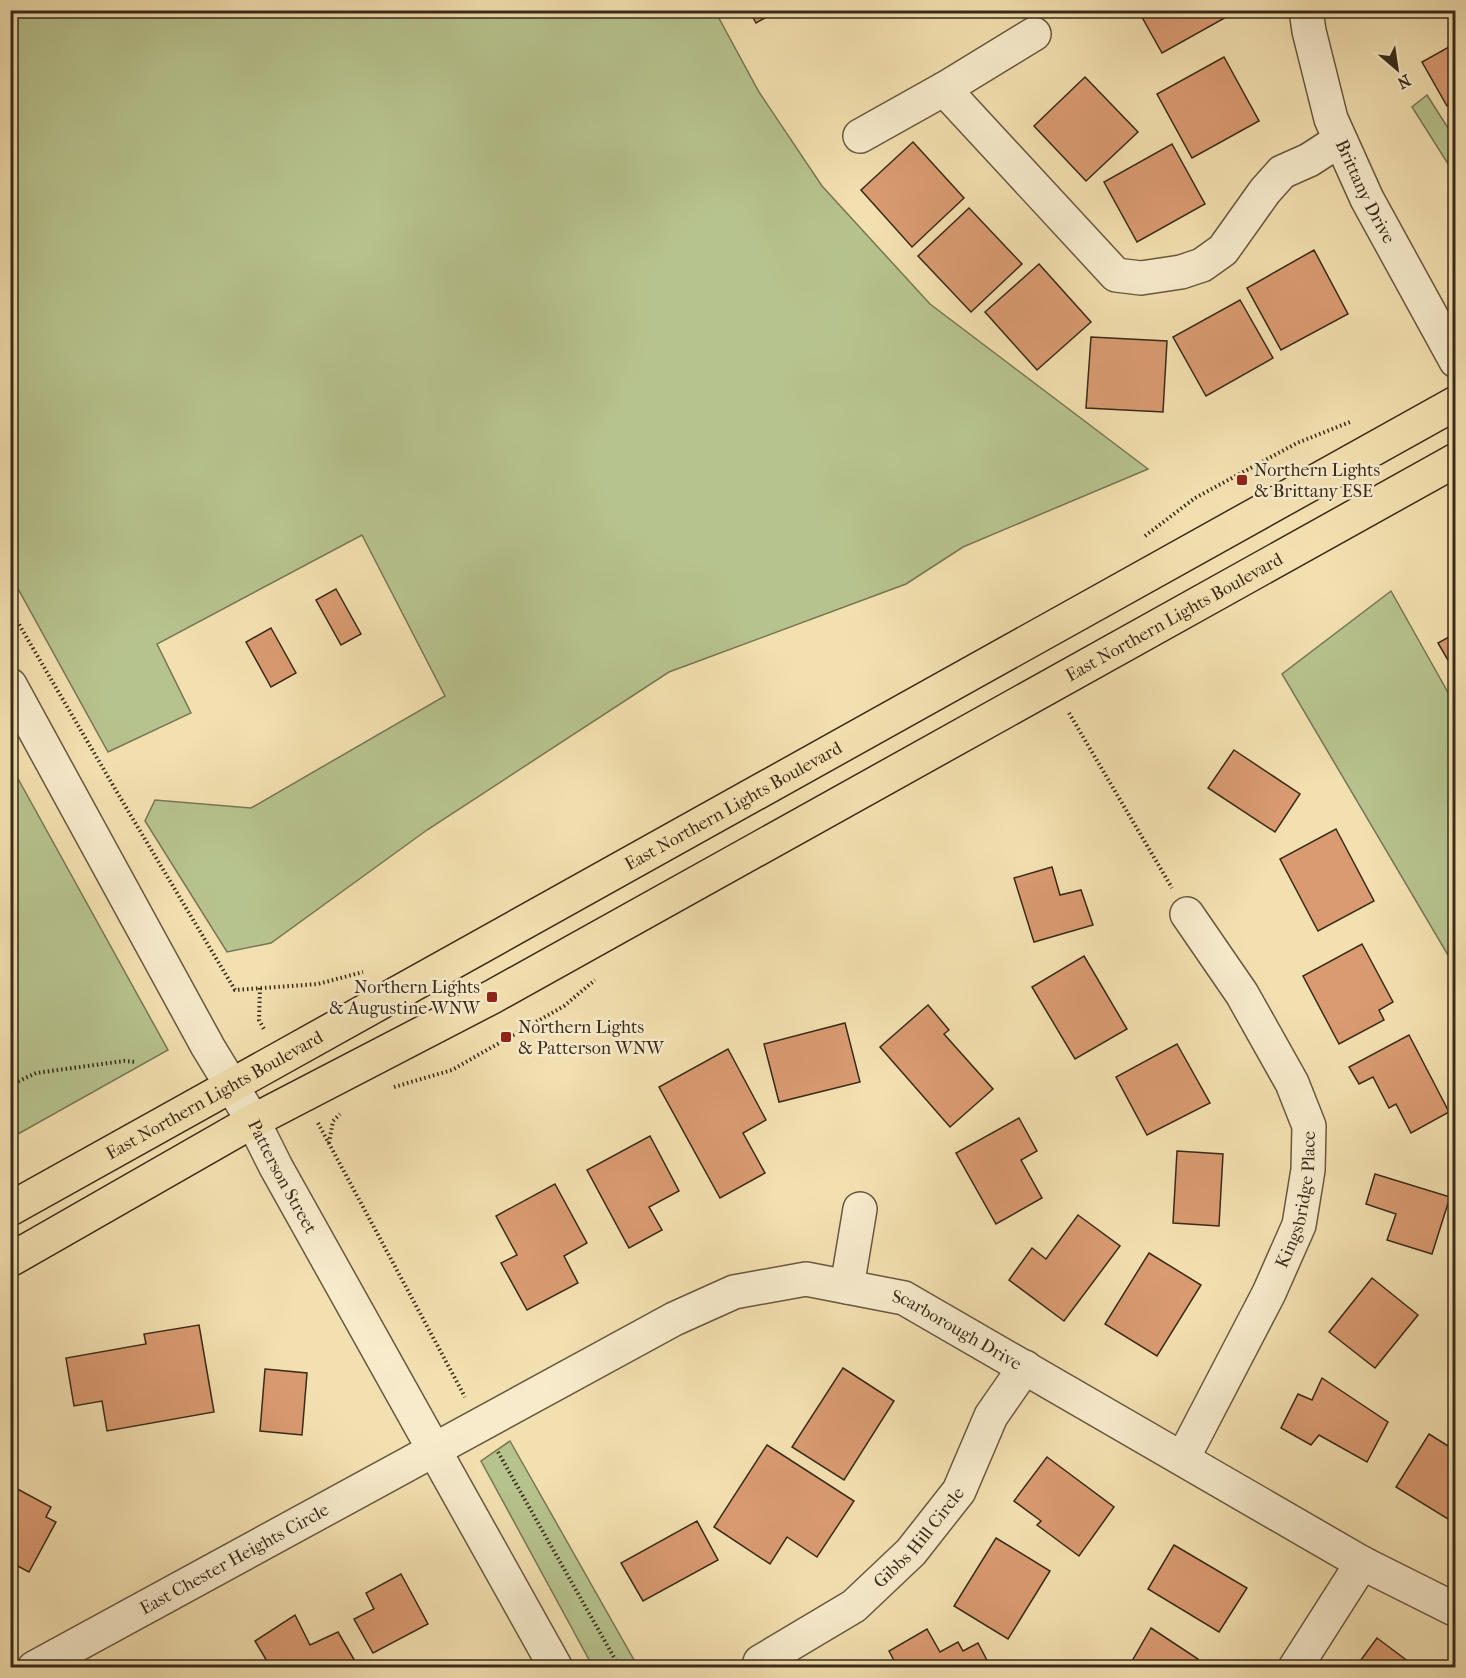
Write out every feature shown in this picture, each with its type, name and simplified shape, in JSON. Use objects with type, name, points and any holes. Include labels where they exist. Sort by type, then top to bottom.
[{"type":"main road","name":"East Northern Lights Boulevard","points":[[10,1209],[1455,404]]},
{"type":"main road","name":"East Northern Lights Boulevard","points":[[10,1260],[253,1121],[492,997],[1455,460]]},
{"type":"street","name":"Brittany Drive","points":[[1306,10],[1309,32],[1331,120],[1367,199],[1455,361]]},
{"type":"street","points":[[860,136],[944,89],[1034,34]]},
{"type":"street","points":[[944,89],[1116,275],[1141,279],[1181,272],[1202,265],[1223,250],[1265,191],[1282,172],[1309,160],[1340,140]]},
{"type":"street","name":"Patterson Street","points":[[10,686],[556,1668]]},
{"type":"street","name":"Kingsbridge Place","points":[[1183,1458],[1269,1293],[1299,1225],[1308,1170],[1309,1126],[1292,1083],[1242,994],[1187,914]]},
{"type":"street","points":[[847,1287],[860,1209]]},
{"type":"street","name":"Scarborough Drive","points":[[434,1449],[674,1319],[734,1292],[806,1279],[904,1298],[1362,1563],[1455,1610]]},
{"type":"street","name":"Gibbs Hill Circle","points":[[760,1662],[854,1606],[911,1552],[959,1491],[991,1416],[1025,1366]]},
{"type":"street","name":"East Chester Heights Circle","points":[[34,1668],[434,1449]]},
{"type":"street","points":[[1295,1668],[1362,1563]]},
{"type":"path","points":[[10,609],[235,990],[260,988],[259,1020]]},
{"type":"path","points":[[1067,709],[1187,914]]},
{"type":"path","points":[[10,1085],[36,1073],[124,1061],[137,1062]]},
{"type":"path","points":[[329,1143],[342,1167]]},
{"type":"green space","points":[[10,11],[715,11],[759,92],[822,186],[930,304],[1148,469],[963,547],[906,584],[669,672],[427,830],[271,943],[227,952],[145,821],[155,800],[251,808],[445,696],[362,535],[157,644],[191,713],[108,752],[11,576]]},
{"type":"green space","points":[[1427,95],[1455,139],[1455,175],[1412,107]]},
{"type":"green space","points":[[1391,591],[1455,705],[1455,967],[1282,674]]},
{"type":"green space","points":[[11,766],[168,1050],[11,1138]]},
{"type":"green space","points":[[510,1441],[638,1667],[593,1667],[481,1461]]},
{"type":"building","points":[[749,10],[779,10],[756,23]]},
{"type":"building","points":[[1138,10],[1227,10],[1230,15],[1162,53]]},
{"type":"building","points":[[1456,43],[1456,114],[1450,104],[1447,106],[1422,62]]},
{"type":"building","points":[[1224,57],[1259,121],[1192,158],[1157,94]]},
{"type":"building","points":[[1085,77],[1138,132],[1086,181],[1034,126]]},
{"type":"building","points":[[913,142],[964,198],[912,247],[861,190]]},
{"type":"building","points":[[1172,144],[1205,204],[1137,242],[1104,182]]},
{"type":"building","points":[[969,208],[1022,264],[971,312],[918,256]]},
{"type":"building","points":[[1314,250],[1348,314],[1281,350],[1247,288]]},
{"type":"building","points":[[1039,264],[1091,322],[1037,370],[985,312]]},
{"type":"building","points":[[1240,300],[1273,358],[1206,396],[1173,337]]},
{"type":"building","points":[[1091,337],[1167,341],[1163,412],[1086,408]]},
{"type":"building","points":[[336,589],[361,634],[341,645],[316,600]]},
{"type":"building","points":[[271,628],[296,673],[271,687],[246,642]]},
{"type":"building","points":[[1456,633],[1456,674],[1438,643]]},
{"type":"building","points":[[1234,750],[1300,794],[1275,832],[1208,788]]},
{"type":"building","points":[[1336,829],[1374,901],[1318,931],[1280,859]]},
{"type":"building","points":[[1052,867],[1060,895],[1081,890],[1093,925],[1034,942],[1014,878]]},
{"type":"building","points":[[1362,944],[1393,1002],[1379,1010],[1384,1020],[1339,1044],[1303,976]]},
{"type":"building","points":[[1084,956],[1127,1029],[1075,1059],[1032,987]]},
{"type":"building","points":[[928,1005],[949,1030],[944,1034],[993,1089],[950,1127],[880,1047]]},
{"type":"building","points":[[845,1023],[860,1082],[779,1102],[764,1044]]},
{"type":"building","points":[[1409,1035],[1449,1112],[1411,1133],[1396,1104],[1389,1108],[1373,1077],[1359,1084],[1349,1067]]},
{"type":"building","points":[[1177,1044],[1210,1103],[1147,1135],[1116,1077]]},
{"type":"building","points":[[728,1049],[766,1120],[743,1133],[765,1173],[720,1198],[659,1087]]},
{"type":"building","points":[[1019,1118],[1037,1151],[1021,1160],[1042,1198],[996,1224],[956,1153]]},
{"type":"building","points":[[650,1136],[679,1191],[649,1207],[662,1230],[629,1248],[587,1170]]},
{"type":"building","points":[[1177,1151],[1223,1154],[1219,1226],[1173,1223]]},
{"type":"building","points":[[1375,1174],[1450,1197],[1432,1254],[1387,1240],[1396,1214],[1366,1204]]},
{"type":"building","points":[[555,1184],[587,1243],[564,1256],[578,1283],[527,1310],[501,1263],[517,1255],[496,1216]]},
{"type":"building","points":[[1078,1215],[1120,1246],[1064,1321],[1009,1280],[1032,1248],[1046,1259]]},
{"type":"building","points":[[1149,1253],[1201,1285],[1157,1356],[1105,1324]]},
{"type":"building","points":[[1372,1278],[1418,1315],[1375,1368],[1329,1332]]},
{"type":"building","points":[[199,1325],[214,1412],[107,1431],[102,1401],[74,1406],[66,1358],[146,1344],[144,1334]]},
{"type":"building","points":[[843,1368],[894,1401],[844,1480],[792,1447]]},
{"type":"building","points":[[265,1369],[307,1373],[302,1435],[260,1431]]},
{"type":"building","points":[[1322,1378],[1388,1422],[1367,1462],[1319,1435],[1311,1445],[1281,1428],[1298,1394],[1312,1400]]},
{"type":"building","points":[[1429,1434],[1456,1451],[1456,1524],[1396,1487]]},
{"type":"building","points":[[767,1445],[854,1501],[817,1557],[787,1537],[770,1564],[714,1527]]},
{"type":"building","points":[[1047,1457],[1114,1507],[1079,1556],[1037,1525],[1041,1521],[1014,1501]]},
{"type":"building","points":[[10,1485],[51,1507],[46,1517],[56,1522],[29,1572],[10,1562]]},
{"type":"building","points":[[697,1521],[718,1560],[643,1601],[621,1563]]},
{"type":"building","points":[[996,1538],[1050,1571],[1008,1639],[954,1606]]},
{"type":"building","points":[[1174,1545],[1247,1588],[1219,1632],[1148,1589]]},
{"type":"building","points":[[401,1574],[428,1624],[373,1653],[354,1619],[374,1609],[366,1593]]},
{"type":"building","points":[[295,1615],[310,1645],[338,1632],[359,1668],[271,1668],[255,1641]]},
{"type":"building","points":[[1151,1628],[1198,1659],[1193,1668],[1128,1668]]},
{"type":"building","points":[[927,1629],[940,1652],[958,1642],[963,1651],[978,1643],[991,1668],[898,1668],[889,1651]]},
{"type":"building","points":[[1377,1638],[1417,1668],[1355,1668]]},
{"type":"place","name":"Northern Lights & Brittany ESE","points":[[1242,480]]},
{"type":"place","name":"Northern Lights & Augustine WNW","points":[[492,997]]},
{"type":"place","name":"Northern Lights & Patterson WNW","points":[[506,1037]]}]
